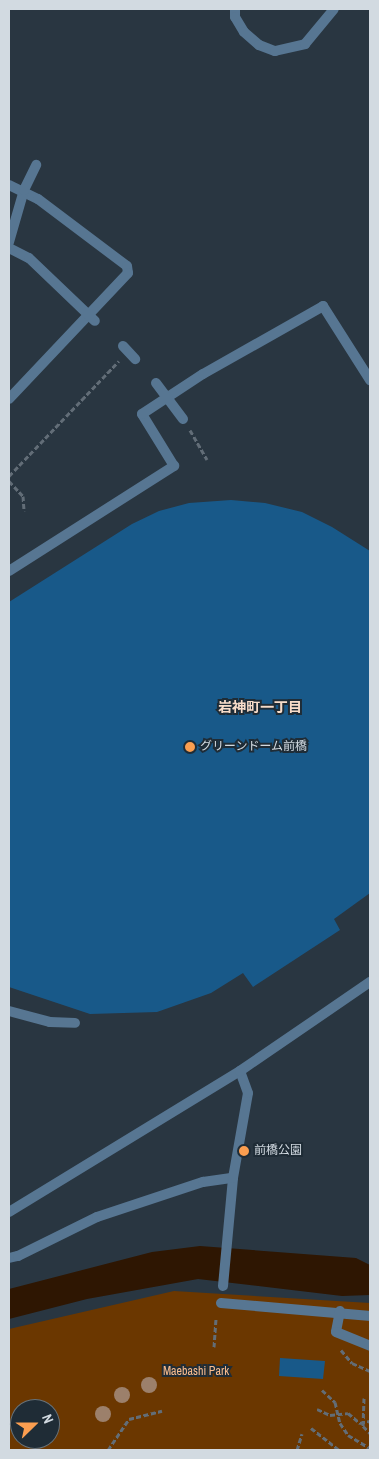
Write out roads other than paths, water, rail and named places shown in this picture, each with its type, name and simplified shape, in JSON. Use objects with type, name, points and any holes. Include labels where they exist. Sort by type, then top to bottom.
[{"type":"street","points":[[235,9],[235,16],[244,32],[259,45],[275,52],[305,44],[334,9]]},
{"type":"street","points":[[9,242],[24,190],[36,165]]},
{"type":"street","points":[[9,185],[24,190],[128,266],[128,273],[92,318],[9,399]]},
{"type":"street","points":[[9,248],[29,258],[92,318]]},
{"type":"street","points":[[9,571],[174,466],[142,414],[168,396],[323,306],[370,380]]},
{"type":"street","points":[[156,383],[168,396],[183,419]]},
{"type":"street","points":[[9,1212],[240,1071],[370,982]]},
{"type":"street","points":[[9,1011],[50,1022],[75,1023]]},
{"type":"street","points":[[223,1286],[227,1226],[233,1178],[248,1093],[240,1071]]},
{"type":"street","points":[[9,1258],[18,1256],[97,1217],[203,1182],[233,1178]]},
{"type":"street","points":[[221,1302],[370,1316]]},
{"type":"street","points":[[340,1312],[336,1332],[370,1346]]},
{"type":"place","name":"グリーンドーム前橋","points":[[190,747]]},
{"type":"place","name":"前橋公園","points":[[244,1151]]},
{"type":"district","name":"岩神町一丁目","points":[[260,707]]},
{"type":"park label","name":"Maebashi Park","points":[[196,1372]]}]
